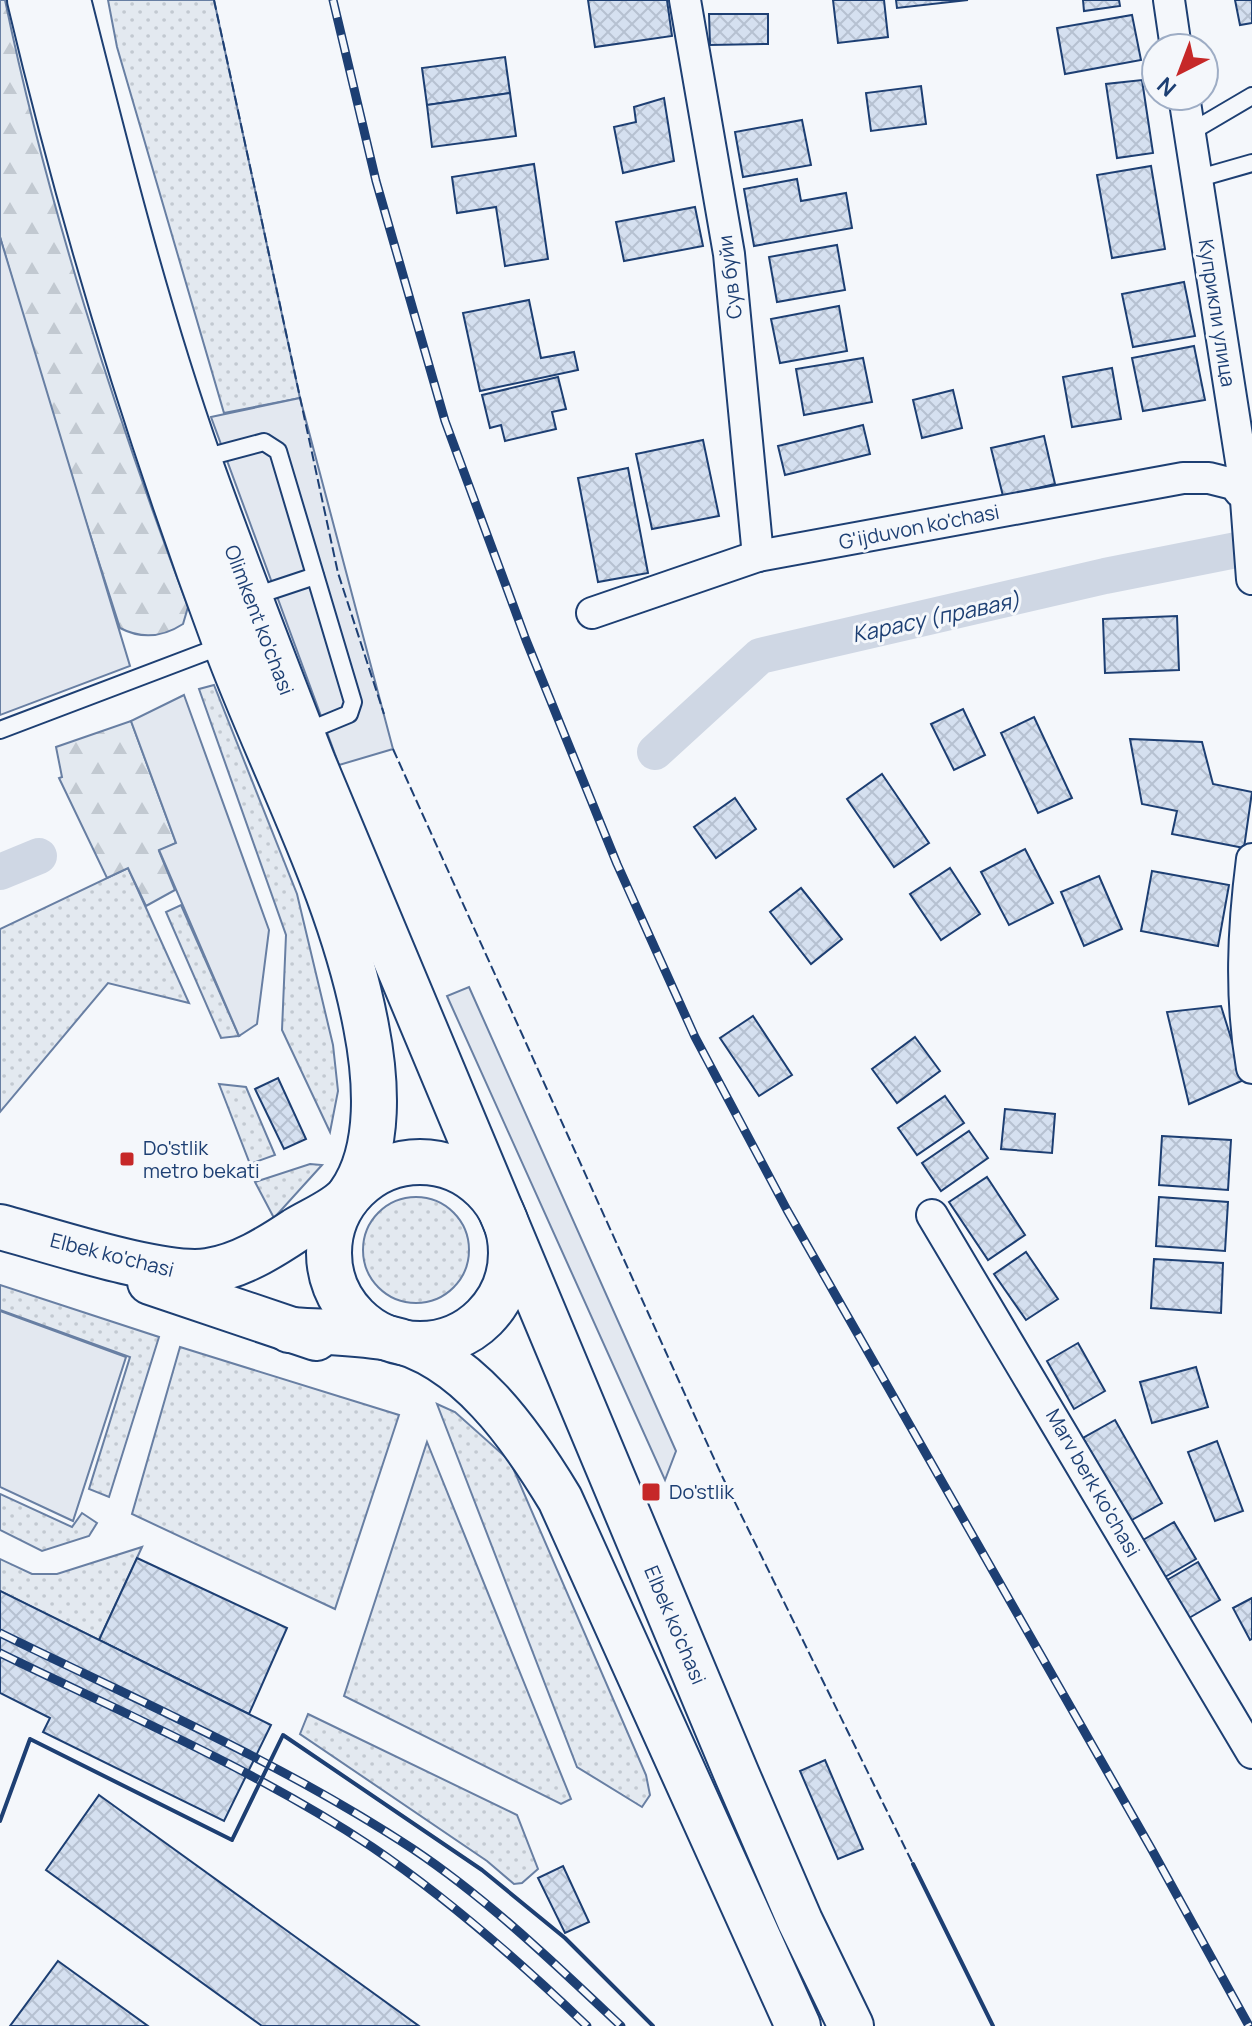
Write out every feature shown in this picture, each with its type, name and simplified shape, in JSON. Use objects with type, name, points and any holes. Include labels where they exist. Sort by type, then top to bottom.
[{"type":"main road","name":"Olimkent ko'chasi","points":[[30,0],[61,131],[110,303],[164,474],[226,645],[277,775],[318,868],[361,1003],[372,1062],[372,1125],[362,1166],[349,1197]]},
{"type":"main road","name":"Olimkent ko'chasi","points":[[68,0],[145,292],[198,459],[302,733],[505,1221]]},
{"type":"main road","points":[[434,1163],[472,1179],[491,1197],[505,1221],[511,1252],[506,1283],[480,1322],[437,1342],[406,1343],[391,1339],[355,1315],[333,1279],[331,1236],[349,1197],[369,1178],[393,1166],[434,1163]]},
{"type":"main road","name":"Elbek ko'chasi","points":[[0,1229],[163,1268],[195,1272],[236,1264],[270,1247],[349,1197]]},
{"type":"main road","name":"Elbek ko'chasi","points":[[505,1221],[737,1775],[800,1921],[851,2026]]},
{"type":"main road","name":"Elbek ko'chasi","points":[[0,1229],[362,1353],[430,1381],[526,1442]]},
{"type":"main road","name":"Elbek ko'chasi","points":[[289,1330],[391,1339],[439,1360],[488,1399],[526,1442],[560,1499],[798,2026]]},
{"type":"street","name":"Сув буйи","points":[[685,0],[729,254],[758,556]]},
{"type":"street","points":[[1169,0],[1174,32]]},
{"type":"street","name":"Куприкли улица","points":[[1186,112],[1248,499],[1251,574]]},
{"type":"street","name":"G'ijduvon ko'chasi","points":[[592,613],[758,556],[1183,478],[1209,478],[1248,499]]},
{"type":"street","points":[[1252,859],[1242,933],[1246,1033],[1252,1068]]},
{"type":"street","name":"Marv berk ko'chasi","points":[[932,1215],[1064,1431],[1252,1753]]},
{"type":"lane","points":[[1189,133],[1252,96]]},
{"type":"lane","points":[[1196,179],[1252,163]]},
{"type":"lane","points":[[198,459],[264,442],[278,451],[353,709],[349,714],[302,733]]},
{"type":"lane","points":[[250,598],[315,576]]},
{"type":"lane","points":[[0,730],[226,645]]},
{"type":"green space","points":[[0,0],[5,0],[41,154],[85,307],[134,458],[188,607],[183,624],[168,632],[144,635],[120,628],[51,413],[0,237]]},
{"type":"green space","points":[[108,0],[214,0],[300,398],[224,413],[117,47]]},
{"type":"green space","points":[[214,685],[297,894],[333,1045],[338,1091],[330,1132],[282,1030],[286,935],[199,689]]},
{"type":"green space","points":[[131,721],[176,843],[159,851],[175,890],[146,906],[128,868],[107,878],[59,778],[62,777],[56,747]]},
{"type":"green space","points":[[128,868],[189,1003],[108,983],[0,1112],[0,929]]},
{"type":"green space","points":[[181,905],[239,1036],[221,1038],[166,912]]},
{"type":"green space","points":[[219,1084],[246,1087],[275,1155],[250,1164]]},
{"type":"green space","points":[[310,1164],[322,1165],[274,1218],[255,1182]]},
{"type":"green space","points":[[416,1197],[436,1201],[453,1213],[465,1230],[469,1250],[465,1270],[453,1287],[436,1299],[416,1303],[396,1299],[379,1287],[367,1270],[363,1250],[367,1230],[379,1213],[396,1201]]},
{"type":"green space","points":[[0,1285],[159,1337],[109,1497],[89,1489],[130,1357],[0,1310]]},
{"type":"green space","points":[[180,1347],[399,1415],[335,1609],[132,1514]]},
{"type":"green space","points":[[437,1404],[455,1412],[510,1461],[646,1775],[650,1795],[642,1807],[577,1767]]},
{"type":"green space","points":[[427,1442],[571,1799],[561,1804],[344,1696]]},
{"type":"green space","points":[[0,1494],[72,1527],[82,1513],[97,1523],[89,1536],[42,1551],[0,1530]]},
{"type":"green space","points":[[142,1547],[99,1640],[0,1591],[0,1559],[32,1574],[57,1574]]},
{"type":"green space","points":[[308,1714],[517,1815],[538,1869],[522,1883],[514,1884],[487,1861],[300,1734]]},
{"type":"shaded area","points":[[0,237],[130,666],[0,715]]},
{"type":"shaded area","points":[[300,398],[393,749],[339,765],[211,417]]},
{"type":"shaded area","points":[[184,695],[269,930],[257,1024],[239,1036],[159,850],[176,843],[131,721]]},
{"type":"shaded area","points":[[469,987],[676,1451],[665,1480],[447,996]]},
{"type":"shaded area","points":[[0,1311],[126,1357],[73,1521],[0,1487]]},
{"type":"building","points":[[588,0],[667,0],[672,36],[595,47]]},
{"type":"building","points":[[833,0],[884,0],[888,37],[838,43]]},
{"type":"building","points":[[896,0],[968,0],[897,8]]},
{"type":"building","points":[[1083,0],[1119,0],[1120,6],[1084,11]]},
{"type":"building","points":[[1235,0],[1252,0],[1252,23],[1240,25]]},
{"type":"building","points":[[709,14],[768,14],[768,44],[710,45]]},
{"type":"building","points":[[1132,15],[1140,60],[1065,74],[1057,28]]},
{"type":"building","points":[[505,57],[510,93],[427,105],[422,68]]},
{"type":"building","points":[[1140,80],[1140,112],[1147,112],[1153,153],[1117,158],[1106,84]]},
{"type":"building","points":[[921,86],[926,124],[871,131],[866,93]]},
{"type":"building","points":[[510,93],[516,136],[432,147],[427,105]]},
{"type":"building","points":[[664,98],[674,161],[623,173],[614,127],[636,122],[634,107]]},
{"type":"building","points":[[802,120],[811,165],[743,177],[735,132]]},
{"type":"building","points":[[534,164],[548,259],[505,266],[496,207],[457,213],[452,177]]},
{"type":"building","points":[[1151,166],[1165,249],[1112,258],[1097,175]]},
{"type":"building","points":[[797,179],[801,201],[846,193],[852,228],[754,246],[744,189]]},
{"type":"building","points":[[695,207],[703,246],[624,261],[616,222]]},
{"type":"building","points":[[837,245],[845,290],[777,302],[769,257]]},
{"type":"building","points":[[1184,282],[1195,336],[1133,347],[1122,294]]},
{"type":"building","points":[[529,300],[541,358],[574,352],[578,370],[480,391],[463,313]]},
{"type":"building","points":[[839,306],[847,351],[780,363],[771,319]]},
{"type":"building","points":[[1194,346],[1205,400],[1143,411],[1132,358]]},
{"type":"building","points":[[863,358],[872,402],[804,415],[796,369]]},
{"type":"building","points":[[1112,368],[1121,419],[1072,427],[1063,377]]},
{"type":"building","points":[[558,377],[566,409],[552,412],[556,429],[505,441],[501,425],[490,428],[482,395]]},
{"type":"building","points":[[953,390],[962,428],[922,438],[913,400]]},
{"type":"building","points":[[863,425],[870,454],[785,475],[778,446]]},
{"type":"building","points":[[1044,436],[1055,484],[1003,496],[991,448]]},
{"type":"building","points":[[703,440],[719,516],[652,529],[636,454]]},
{"type":"building","points":[[628,468],[648,573],[598,582],[578,478]]},
{"type":"building","points":[[1177,616],[1179,670],[1105,673],[1103,619]]},
{"type":"building","points":[[963,709],[985,755],[954,770],[931,724]]},
{"type":"building","points":[[1034,717],[1072,798],[1038,813],[1001,733]]},
{"type":"building","points":[[1130,739],[1202,742],[1213,784],[1252,792],[1244,848],[1172,834],[1177,811],[1142,804]]},
{"type":"building","points":[[882,774],[929,843],[894,867],[847,799]]},
{"type":"building","points":[[735,798],[756,829],[716,858],[694,827]]},
{"type":"building","points":[[1025,849],[1053,903],[1009,925],[981,872]]},
{"type":"building","points":[[950,868],[980,914],[941,940],[910,894]]},
{"type":"building","points":[[1152,871],[1229,885],[1218,946],[1141,931]]},
{"type":"building","points":[[1099,876],[1122,929],[1084,946],[1061,892]]},
{"type":"building","points":[[801,888],[842,939],[811,964],[770,912]]},
{"type":"building","points":[[1221,1006],[1244,1080],[1189,1104],[1167,1012]]},
{"type":"building","points":[[753,1016],[792,1075],[759,1096],[720,1038]]},
{"type":"building","points":[[915,1037],[940,1071],[897,1103],[872,1069]]},
{"type":"building","points":[[278,1078],[306,1139],[284,1149],[255,1089]]},
{"type":"building","points":[[945,1096],[964,1123],[917,1155],[898,1128]]},
{"type":"building","points":[[1005,1109],[1055,1114],[1052,1153],[1001,1149]]},
{"type":"building","points":[[969,1131],[988,1158],[941,1191],[922,1163]]},
{"type":"building","points":[[1162,1136],[1231,1140],[1228,1190],[1159,1185]]},
{"type":"building","points":[[987,1177],[1025,1235],[988,1260],[949,1202]]},
{"type":"building","points":[[1159,1197],[1228,1202],[1225,1251],[1156,1246]]},
{"type":"building","points":[[1026,1252],[1058,1299],[1026,1320],[994,1274]]},
{"type":"building","points":[[1154,1259],[1223,1263],[1221,1313],[1151,1308]]},
{"type":"building","points":[[1078,1343],[1105,1391],[1074,1409],[1047,1361]]},
{"type":"building","points":[[1196,1367],[1208,1407],[1152,1423],[1140,1382]]},
{"type":"building","points":[[1115,1420],[1162,1503],[1130,1521],[1083,1438]]},
{"type":"building","points":[[1217,1441],[1243,1511],[1215,1521],[1188,1452]]},
{"type":"building","points":[[1174,1522],[1196,1559],[1165,1577],[1143,1540]]},
{"type":"building","points":[[137,1558],[287,1628],[249,1714],[99,1640]]},
{"type":"building","points":[[1198,1562],[1220,1600],[1189,1618],[1167,1580]]},
{"type":"building","points":[[0,1591],[271,1725],[224,1821],[43,1732],[50,1718],[0,1693]]},
{"type":"building","points":[[1252,1598],[1252,1639],[1250,1640],[1233,1608]]},
{"type":"building","points":[[825,1760],[863,1849],[838,1859],[800,1771]]},
{"type":"building","points":[[99,1795],[419,2026],[262,2026],[46,1870]]},
{"type":"building","points":[[563,1866],[589,1922],[565,1933],[538,1878]]},
{"type":"building","points":[[58,1961],[148,2026],[10,2026]]},
{"type":"waterway","name":"Карасу (правая)","points":[[655,752],[760,656],[1105,576],[1252,547]]},
{"type":"waterway","name":"Карасу (правая)","points":[[0,872],[39,856]]},
{"type":"railway","points":[[333,0],[376,181],[445,421],[526,640],[617,864],[695,1037],[787,1210],[1249,2026]]},
{"type":"railway","points":[[0,1633],[262,1761],[413,1849],[495,1911],[621,2026]]},
{"type":"railway","points":[[0,1653],[236,1768],[328,1819],[429,1888],[536,1978],[587,2026]]},
{"type":"fence","points":[[214,0],[338,573],[384,714]]},
{"type":"fence","points":[[393,749],[721,1474],[913,1864]]},
{"type":"wall","points":[[0,1821],[30,1739],[232,1840],[283,1735],[482,1870],[565,1938],[653,2026]]},
{"type":"wall","points":[[913,1864],[993,2026]]},
{"type":"place","name":"Do'stlik metro bekati","points":[[127,1159]]},
{"type":"place","name":"Do'stlik","points":[[651,1492]]}]
